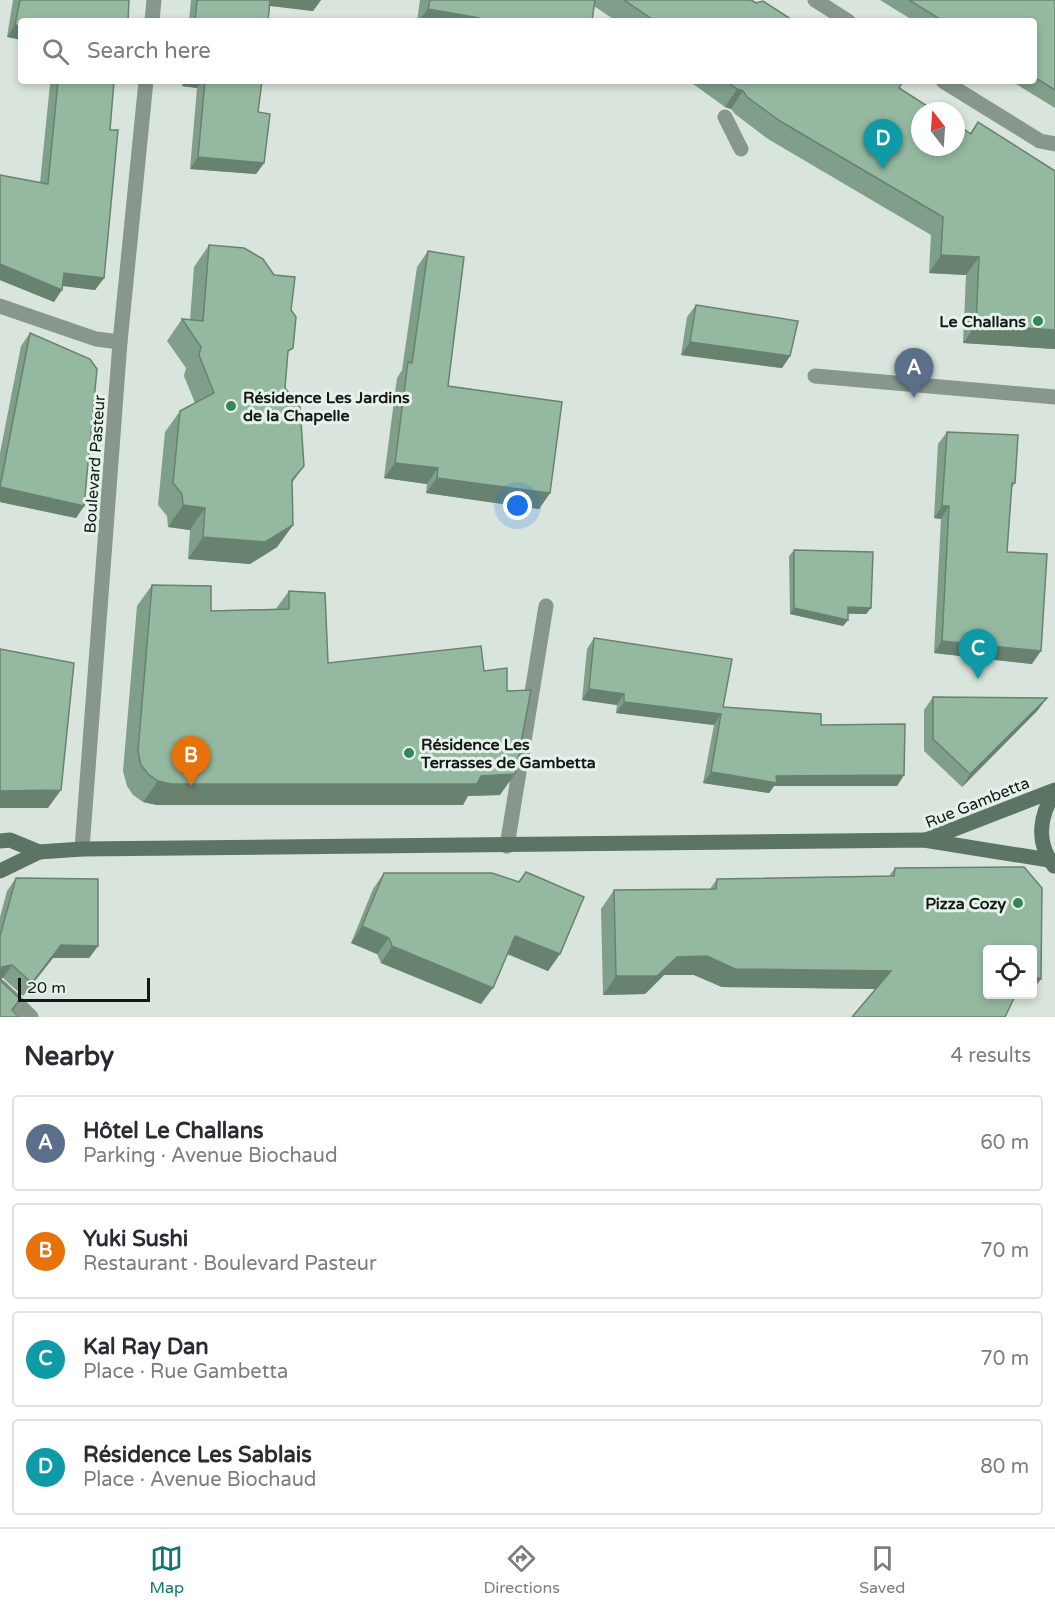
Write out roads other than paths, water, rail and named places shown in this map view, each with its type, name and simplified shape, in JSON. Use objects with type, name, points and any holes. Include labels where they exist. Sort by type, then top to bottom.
[{"type":"street","points":[[152,18],[154,0]]},
{"type":"street","points":[[815,0],[843,18]]},
{"type":"street","name":"Boulevard Pasteur","points":[[82,849],[120,342],[146,84]]},
{"type":"street","points":[[948,84],[1040,141],[1055,144]]},
{"type":"street","points":[[725,117],[741,149]]},
{"type":"street","points":[[0,306],[96,339],[120,342]]},
{"type":"street","points":[[815,376],[1055,397]]},
{"type":"street","points":[[507,846],[546,606]]},
{"type":"street","points":[[1052,864],[1042,843],[1041,824],[1046,806],[1055,790]]},
{"type":"street","name":"Rue Gambetta","points":[[924,840],[1055,790]]},
{"type":"street","points":[[0,841],[10,840],[39,852]]},
{"type":"street","points":[[0,871],[39,852],[82,849],[924,840]]},
{"type":"street","name":"Rue Gambetta","points":[[924,840],[1052,864]]},
{"type":"street","points":[[0,987],[31,1017]]},
{"type":"place","name":"Résidence Les Sablais","points":[[883,169]]},
{"type":"place","name":"Le Challans","points":[[1038,321]]},
{"type":"place","name":"Hôtel Le Challans","points":[[914,398]]},
{"type":"place","name":"Résidence Les Jardins de la Chapelle","points":[[231,406]]},
{"type":"place","name":"Kal Ray Dan","points":[[978,679]]},
{"type":"place","name":"Résidence Les Terrasses de Gambetta","points":[[409,753]]},
{"type":"place","name":"Yuki Sushi","points":[[191,786]]},
{"type":"place","name":"Pizza Cozy","points":[[1018,903]]}]
